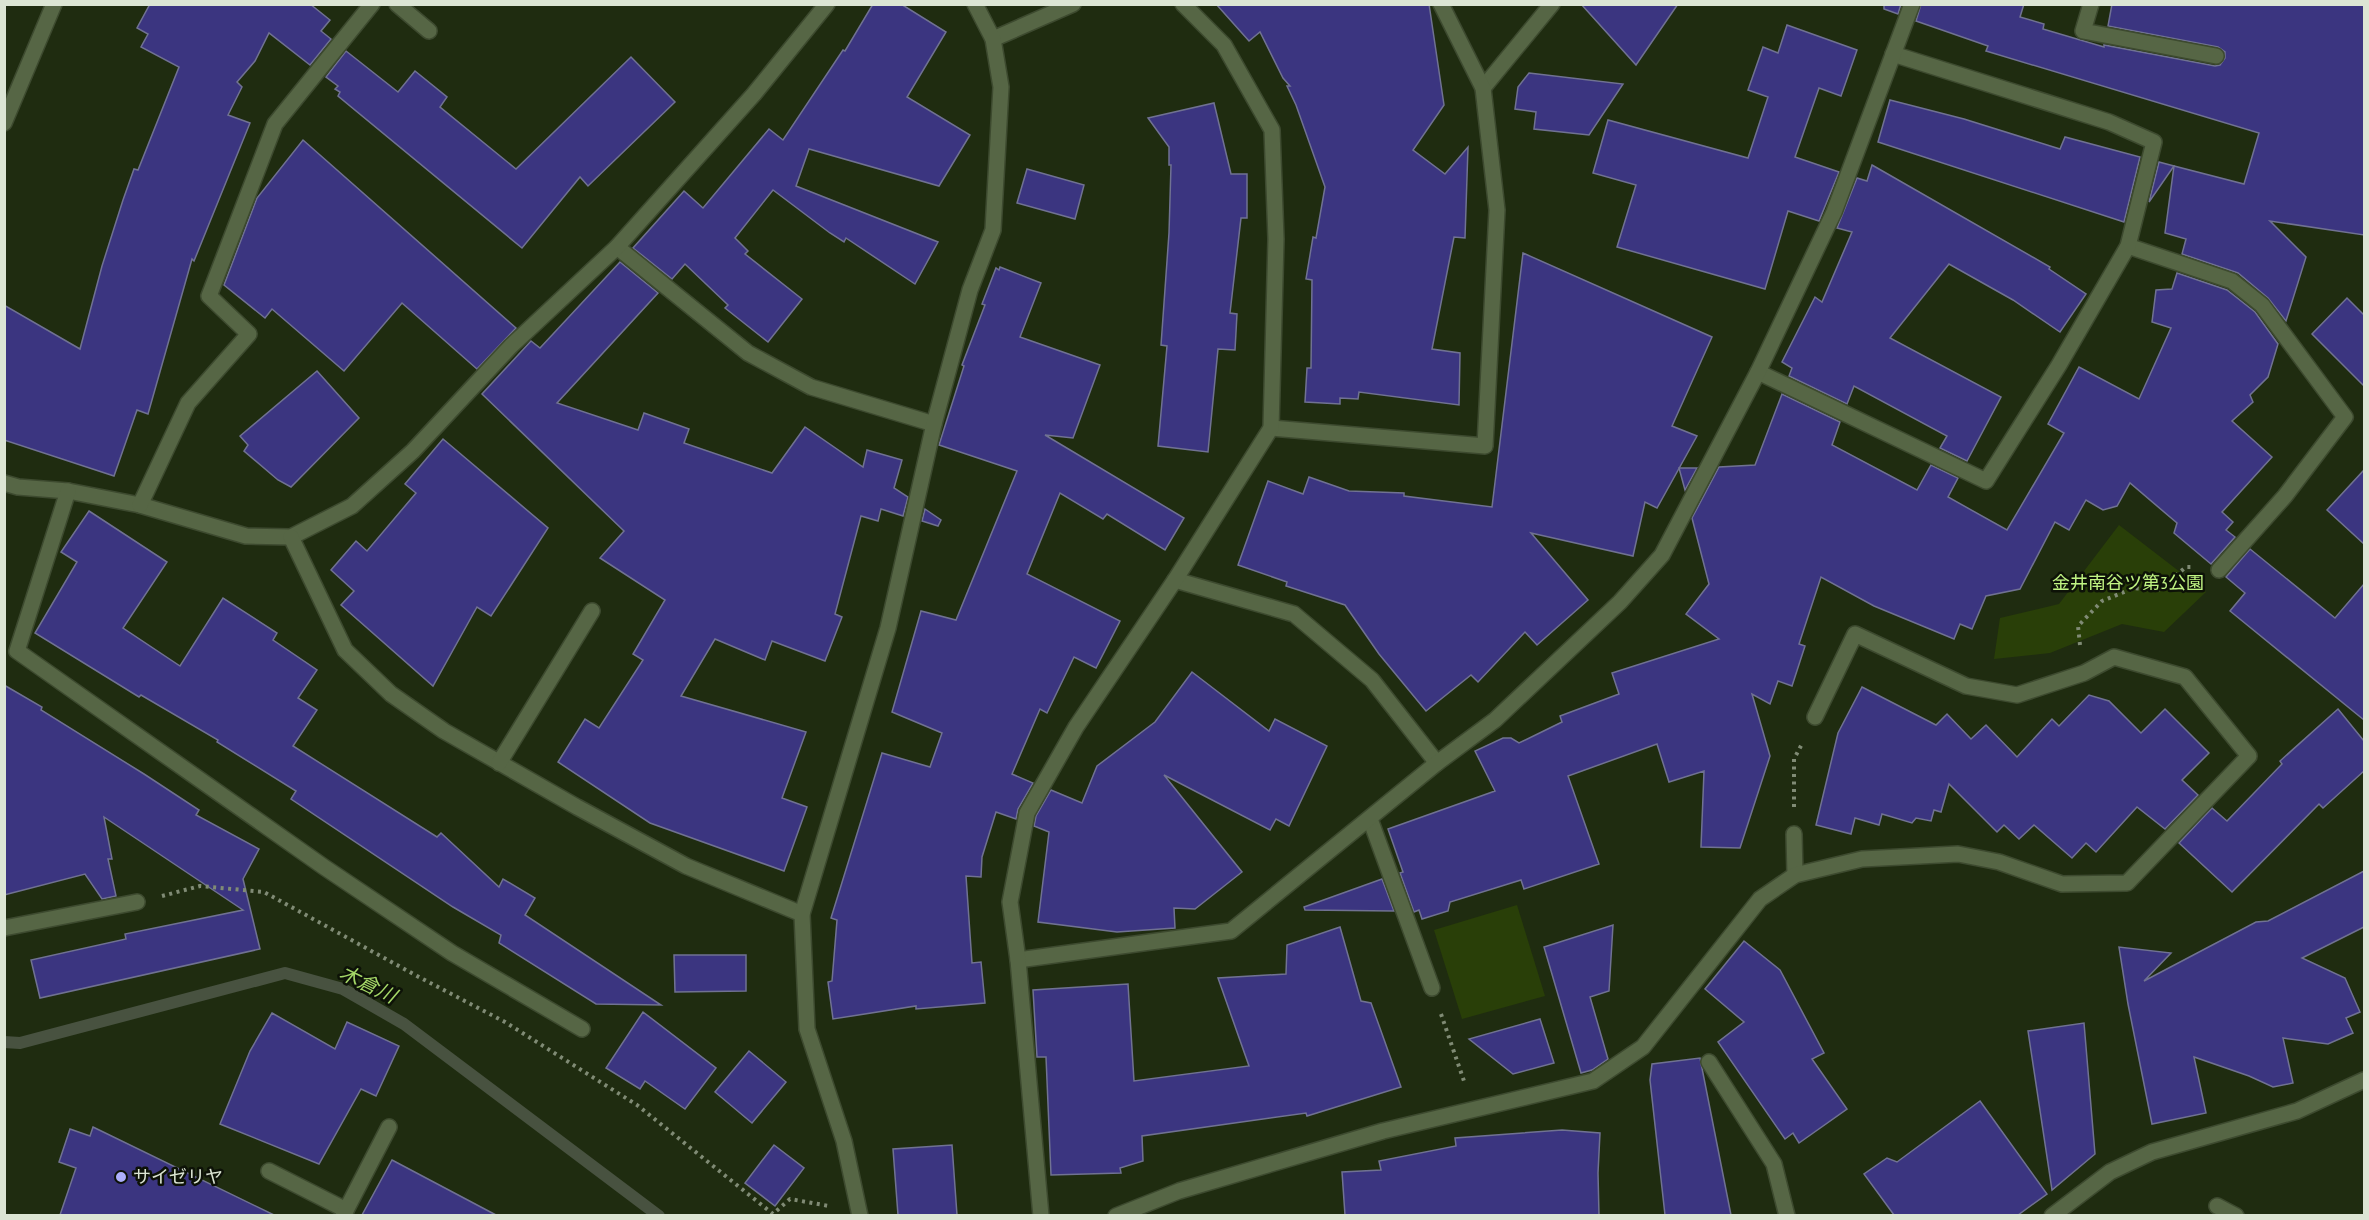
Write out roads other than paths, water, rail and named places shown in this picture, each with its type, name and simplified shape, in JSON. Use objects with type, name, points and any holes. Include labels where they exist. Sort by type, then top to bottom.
[{"type":"street","points":[[4,123],[54,4]]},
{"type":"street","points":[[140,505],[188,403],[249,334],[209,296],[275,124],[372,4]]},
{"type":"street","points":[[397,4],[429,31]]},
{"type":"street","points":[[4,483],[18,487],[68,491],[140,505],[246,536],[291,537],[352,506],[413,451],[511,346],[617,247],[754,94],[827,4]]},
{"type":"street","points":[[860,1214],[844,1141],[807,1029],[802,914],[888,628],[934,424],[970,290],[993,230],[1001,87],[993,39],[975,4]]},
{"type":"street","points":[[993,39],[1073,4]]},
{"type":"street","points":[[1041,1215],[1018,960],[1010,902],[1027,813],[1076,727],[1175,580],[1270,428],[1276,239],[1272,130],[1224,45],[1183,4]]},
{"type":"street","points":[[1270,428],[1485,446],[1497,210],[1483,88],[1441,4]]},
{"type":"street","points":[[1483,88],[1552,4]]},
{"type":"street","points":[[1018,960],[1231,931],[1437,763],[1494,720],[1620,602],[1662,555],[1758,372],[1834,212],[1912,4]]},
{"type":"street","points":[[2091,4],[2083,32],[2216,56]]},
{"type":"street","points":[[1758,372],[1986,481],[2059,365],[2128,246],[2154,142],[2109,122],[1893,54]]},
{"type":"street","points":[[2128,246],[2232,281],[2240,287],[2262,305],[2345,417],[2285,496],[2219,570]]},
{"type":"street","points":[[617,247],[748,353],[811,387],[934,424]]},
{"type":"street","points":[[68,491],[17,651],[324,867],[452,953],[582,1029]]},
{"type":"street","points":[[291,537],[345,650],[390,694],[444,731],[499,763],[686,866],[802,914]]},
{"type":"street","points":[[1175,580],[1294,614],[1372,680],[1437,763]]},
{"type":"street","points":[[499,763],[592,611]]},
{"type":"street","points":[[1116,1215],[1179,1191],[1383,1131],[1593,1081],[1643,1047],[1760,898],[1795,875],[1862,859],[1958,854],[1999,862],[2062,884],[2127,883],[2249,756],[2185,677],[2114,657],[2084,673],[2017,695],[1966,686],[1855,634],[1815,717]]},
{"type":"street","points":[[1370,819],[1432,988]]},
{"type":"street","points":[[1794,834],[1795,875]]},
{"type":"street","points":[[4,928],[137,902]]},
{"type":"street","points":[[1709,1062],[1774,1164],[1787,1215]]},
{"type":"street","points":[[2052,1215],[2110,1172],[2152,1152],[2297,1111],[2364,1080]]},
{"type":"street","points":[[268,1171],[344,1213],[389,1127]]},
{"type":"street","points":[[2217,1206],[2236,1215]]},
{"type":"waterway","name":"木倉川","points":[[4,1042],[20,1043],[285,973],[343,989],[404,1024],[659,1216]]},
{"type":"place","name":"サイゼリヤ","points":[[121,1177]]},
{"type":"park label","name":"金井南谷ツ第3公園","points":[[2128,583]]}]
